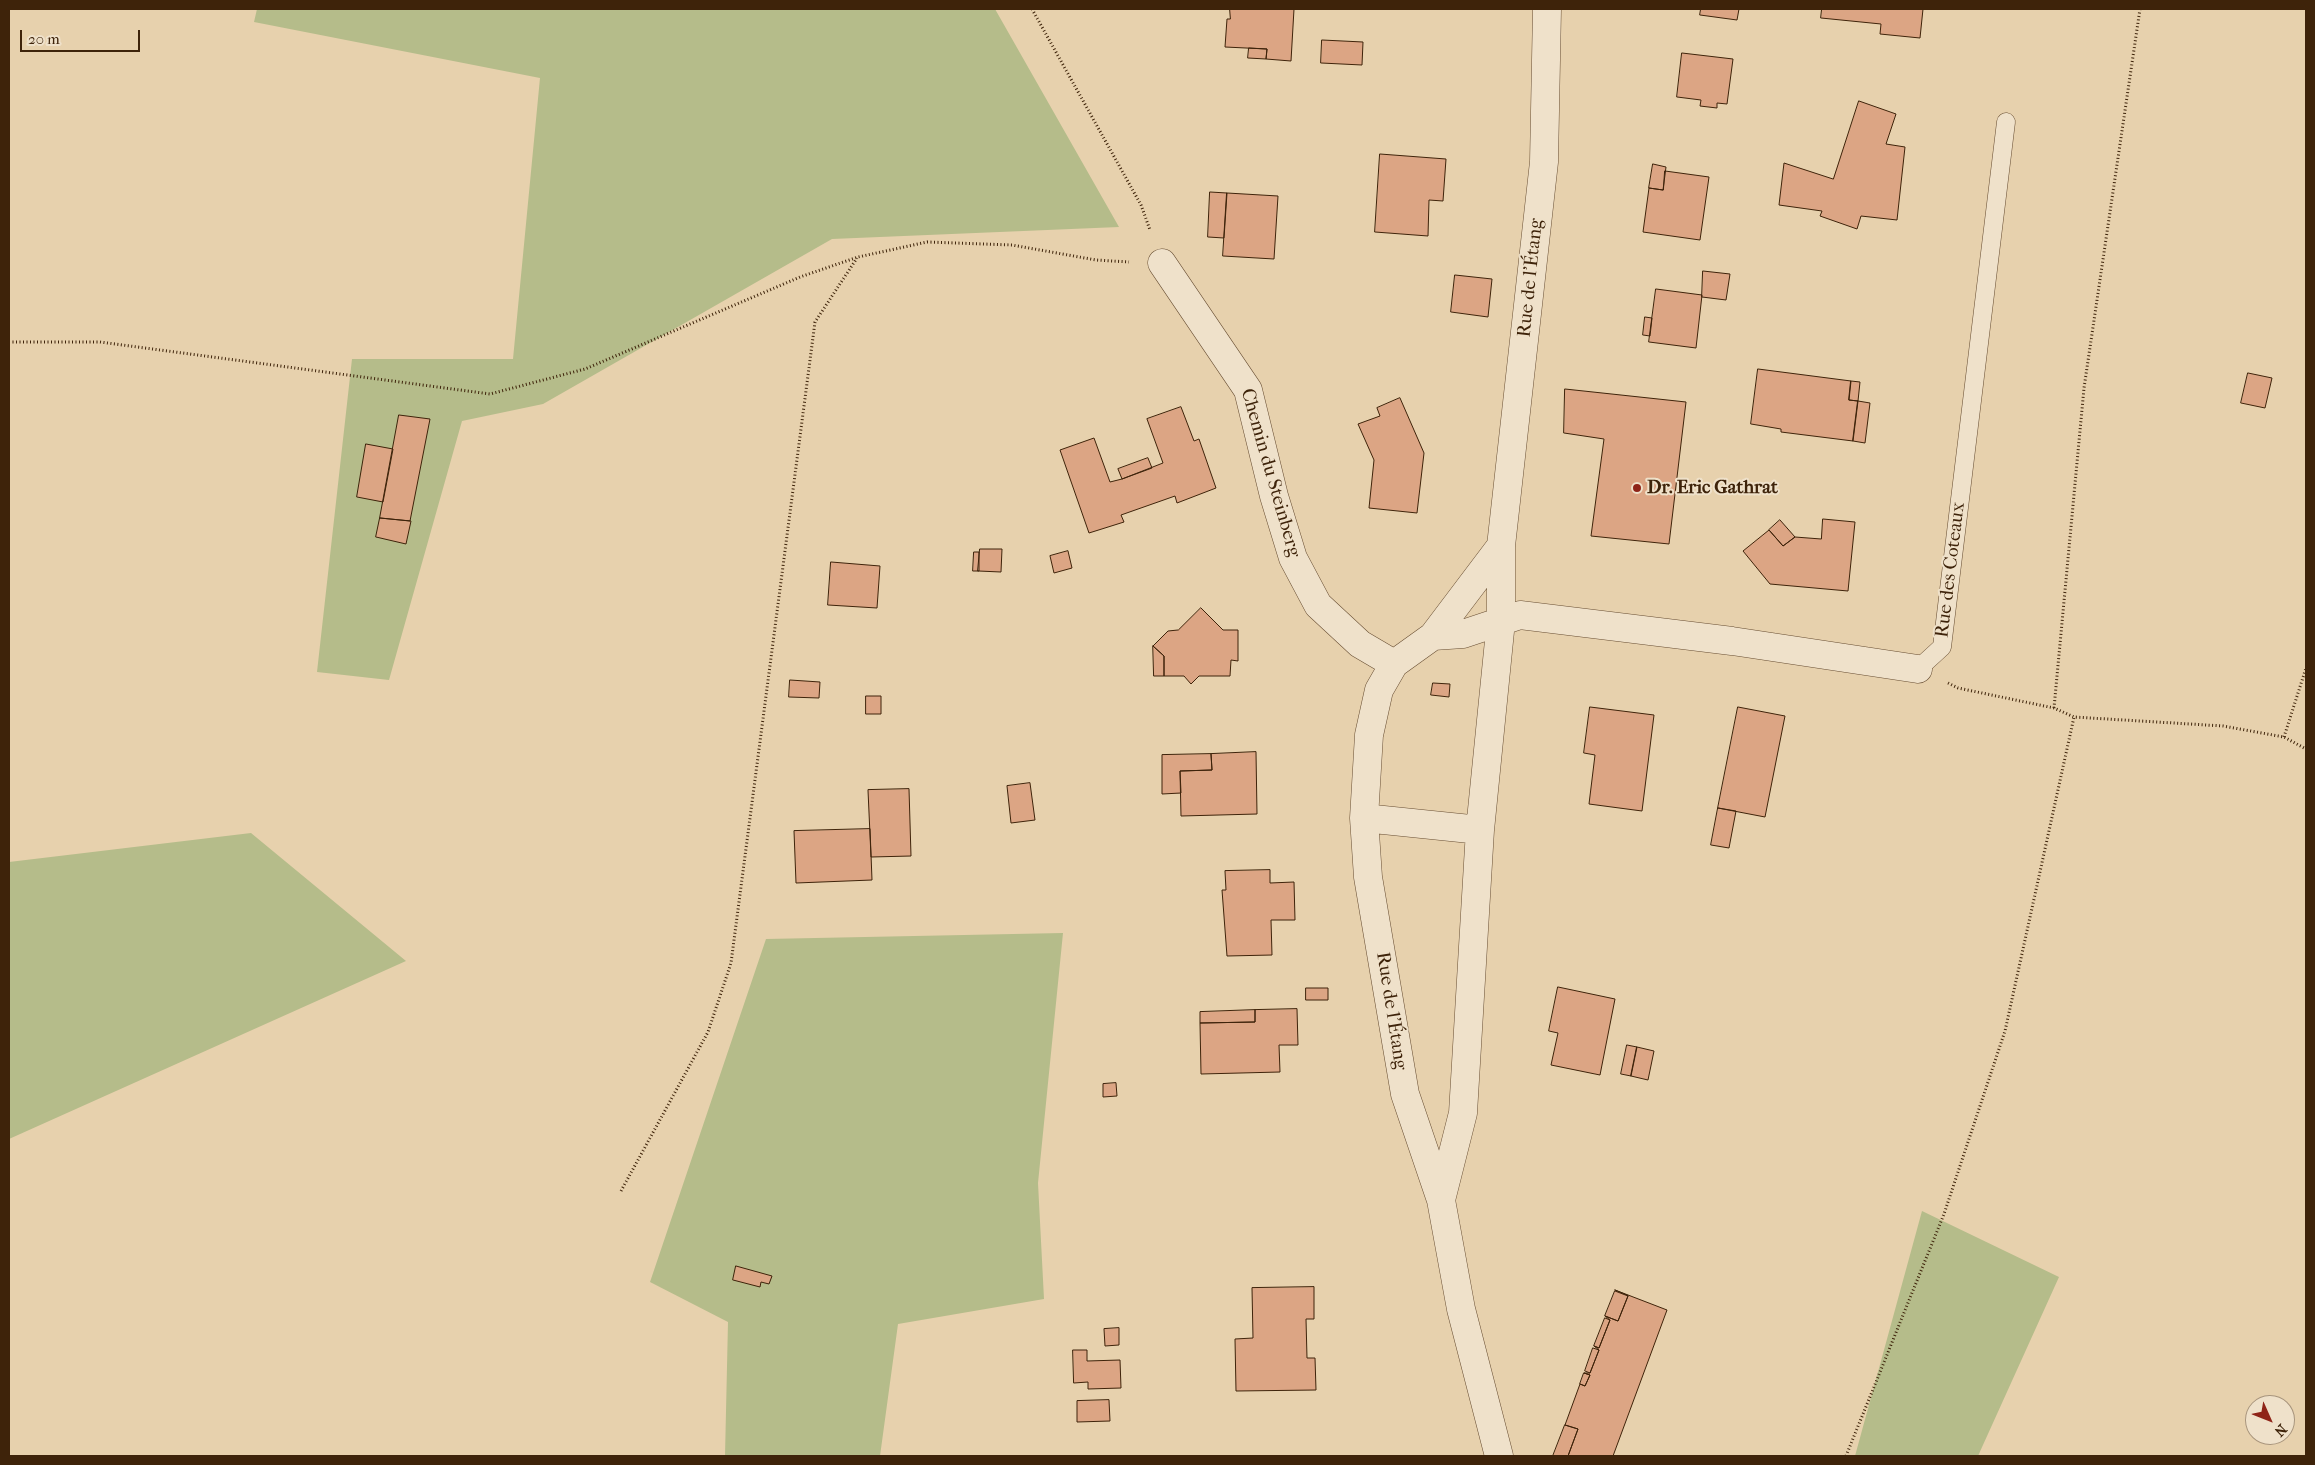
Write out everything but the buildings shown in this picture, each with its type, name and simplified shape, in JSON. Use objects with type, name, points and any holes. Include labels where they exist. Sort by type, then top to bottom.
[{"type":"street","name":"Rue de l'Étang","points":[[1441,1200],[1463,1112],[1480,830],[1500,621],[1501,546],[1544,162],[1547,9]]},
{"type":"street","name":"Chemin du Steinberg","points":[[1162,263],[1248,390],[1274,496],[1293,558],[1318,605],[1360,644],[1394,664]]},
{"type":"street","name":"Rue de l'Étang","points":[[1500,1456],[1462,1309],[1441,1200],[1405,1094],[1368,877],[1364,818],[1369,735],[1380,690],[1394,664],[1433,636],[1501,546]]},
{"type":"street","points":[[1433,636],[1464,634],[1520,615],[1732,641],[1918,669]]},
{"type":"street","points":[[1364,818],[1480,830]]},
{"type":"lane","name":"Rue des Coteaux","points":[[1918,669],[1942,647],[2006,122]]},
{"type":"path","points":[[9,342],[100,342],[490,394],[585,369],[800,277],[858,257],[927,242],[1012,245],[1096,260],[1162,263],[1141,205],[1032,9]]},
{"type":"path","points":[[2054,708],[2084,388],[2140,9]]},
{"type":"path","points":[[621,1192],[708,1032],[731,963],[815,322],[858,257]]},
{"type":"path","points":[[2284,736],[2306,668]]},
{"type":"path","points":[[1918,669],[1958,688],[2054,708],[2074,717],[2223,726],[2284,736],[2306,749]]},
{"type":"path","points":[[1846,1456],[1944,1214],[2005,1031],[2074,717]]},
{"type":"green space","points":[[257,9],[995,9],[1119,227],[832,239],[543,404],[462,421],[389,680],[317,672],[352,359],[513,359],[540,78],[254,22]]},
{"type":"green space","points":[[251,833],[406,961],[9,1139],[9,862]]},
{"type":"green space","points":[[1063,933],[1038,1183],[1044,1299],[898,1324],[880,1456],[725,1456],[728,1322],[650,1282],[766,939]]},
{"type":"green space","points":[[1922,1211],[2059,1277],[1978,1456],[1855,1456]]},
{"type":"place","name":"Dr. Eric Gathrat","points":[[1637,488]]}]
